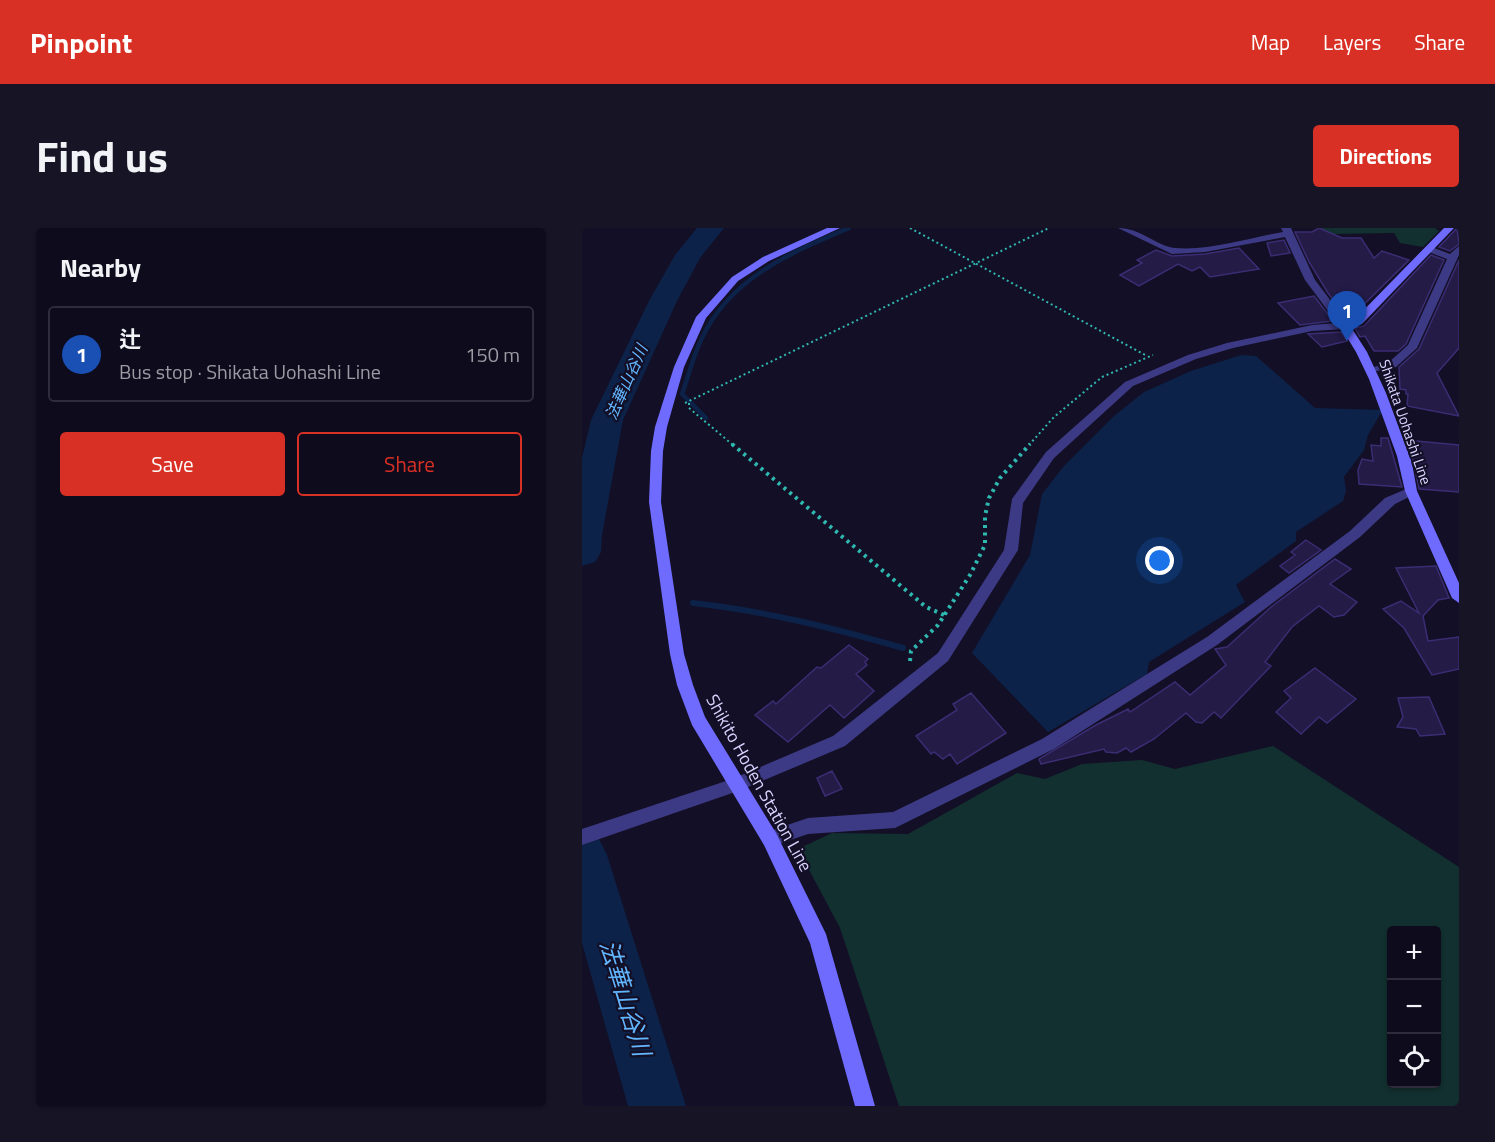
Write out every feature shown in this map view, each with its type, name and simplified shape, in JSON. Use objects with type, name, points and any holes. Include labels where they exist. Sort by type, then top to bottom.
[{"type":"main road","name":"Shikito Hoden Station Line","points":[[835,228],[766,259],[722,292],[710,305],[692,333],[667,405],[657,451],[655,502],[677,654],[698,720],[735,785],[770,839],[819,941],[865,1106]]},
{"type":"main road","points":[[1345,326],[1358,322],[1449,228]]},
{"type":"main road","name":"Shikata Uohashi Line","points":[[1345,326],[1371,371],[1410,477],[1411,490],[1459,598]]},
{"type":"street","points":[[1122,228],[1172,251],[1205,249],[1287,231],[1294,251],[1320,297],[1345,326]]},
{"type":"street","points":[[1371,371],[1392,365],[1413,346],[1455,254],[1429,249]]},
{"type":"street","points":[[582,837],[735,785],[839,741],[943,657],[1011,550],[1017,502],[1050,455],[1129,384],[1192,357],[1231,345],[1312,327],[1345,326]]},
{"type":"street","points":[[770,839],[808,826],[895,820],[1048,744],[1212,641],[1355,534],[1390,501],[1411,490]]},
{"type":"path","points":[[910,228],[1147,357]]},
{"type":"path","points":[[667,405],[689,403],[1049,228]]},
{"type":"path","points":[[689,403],[689,408],[926,607],[944,615]]},
{"type":"green space","points":[[1320,228],[1435,228],[1439,231],[1423,247],[1400,243],[1394,233],[1333,234]]},
{"type":"green space","points":[[1273,746],[1459,867],[1459,1106],[899,1106],[840,928],[798,849],[832,833],[908,834],[1017,773],[1045,779],[1082,764],[1142,760],[1175,769]]},
{"type":"water","points":[[1241,355],[1256,356],[1315,408],[1383,410],[1368,435],[1364,450],[1344,477],[1346,491],[1343,501],[1296,532],[1296,541],[1236,585],[1245,602],[1149,662],[1147,674],[1048,732],[972,653],[1030,555],[1042,494],[1064,466],[1114,416],[1144,392],[1191,371]]},
{"type":"building","points":[[1319,228],[1342,238],[1361,238],[1374,258],[1382,251],[1409,260],[1348,320],[1309,262],[1295,232],[1312,232]]},
{"type":"building","points":[[1457,228],[1459,244],[1450,251],[1439,247]]},
{"type":"building","points":[[1284,240],[1290,253],[1271,256],[1267,243]]},
{"type":"building","points":[[1239,248],[1259,269],[1210,277],[1200,267],[1192,271],[1178,264],[1139,286],[1120,275],[1142,263],[1137,260],[1156,250],[1172,256],[1205,254]]},
{"type":"building","points":[[1431,255],[1444,260],[1406,344],[1398,351],[1374,351],[1365,336],[1360,337],[1355,328],[1364,326]]},
{"type":"building","points":[[1459,260],[1459,348],[1437,373],[1459,416],[1407,406],[1408,394],[1406,390],[1400,389],[1399,367],[1419,349]]},
{"type":"building","points":[[1314,296],[1333,321],[1300,325],[1278,303]]},
{"type":"building","points":[[1341,332],[1347,341],[1322,347],[1308,334]]},
{"type":"building","points":[[1381,438],[1388,438],[1402,487],[1359,484],[1358,470],[1362,459],[1373,461],[1371,445],[1381,446]]},
{"type":"building","points":[[1406,440],[1459,445],[1459,492],[1419,489],[1414,463]]},
{"type":"building","points":[[1306,540],[1321,550],[1289,573],[1280,566],[1295,555],[1291,552]]},
{"type":"building","points":[[1335,559],[1351,569],[1330,584],[1357,602],[1344,615],[1334,617],[1319,606],[1292,627],[1265,662],[1271,666],[1221,718],[1214,712],[1202,723],[1196,722],[1186,713],[1154,739],[1131,752],[1126,748],[1117,753],[1106,752],[1104,749],[1041,764],[1039,759],[1096,725],[1128,709],[1130,712],[1175,682],[1190,695],[1226,665],[1215,649],[1227,647],[1271,607]]},
{"type":"building","points":[[1436,566],[1449,598],[1438,600],[1423,616],[1428,641],[1459,637],[1459,669],[1432,675],[1404,628],[1383,609],[1401,601],[1419,613],[1396,568]]},
{"type":"building","points":[[849,645],[868,659],[865,662],[867,665],[856,674],[874,691],[844,718],[830,705],[788,742],[755,715],[773,701],[776,704],[817,667],[821,668]]},
{"type":"building","points":[[1315,668],[1356,699],[1327,723],[1319,717],[1301,734],[1276,712],[1291,698],[1284,691]]},
{"type":"building","points":[[971,693],[1006,733],[957,764],[950,754],[943,759],[934,752],[931,754],[916,736],[957,710],[953,704]]},
{"type":"building","points":[[1429,697],[1445,734],[1420,736],[1416,729],[1397,727],[1403,717],[1398,698]]},
{"type":"building","points":[[832,771],[842,789],[825,796],[817,778]]},
{"type":"waterway","name":"法華山谷川","points":[[582,552],[583,535],[607,420],[663,301],[688,255],[711,228]]},
{"type":"waterway","points":[[706,418],[682,394],[699,345],[714,317],[746,283],[765,270],[806,247],[849,228]]},
{"type":"waterway","points":[[693,603],[799,621],[903,648]]},
{"type":"waterway","name":"法華山谷川","points":[[582,855],[657,1106]]},
{"type":"place","name":"辻","points":[[1347,341]]}]
